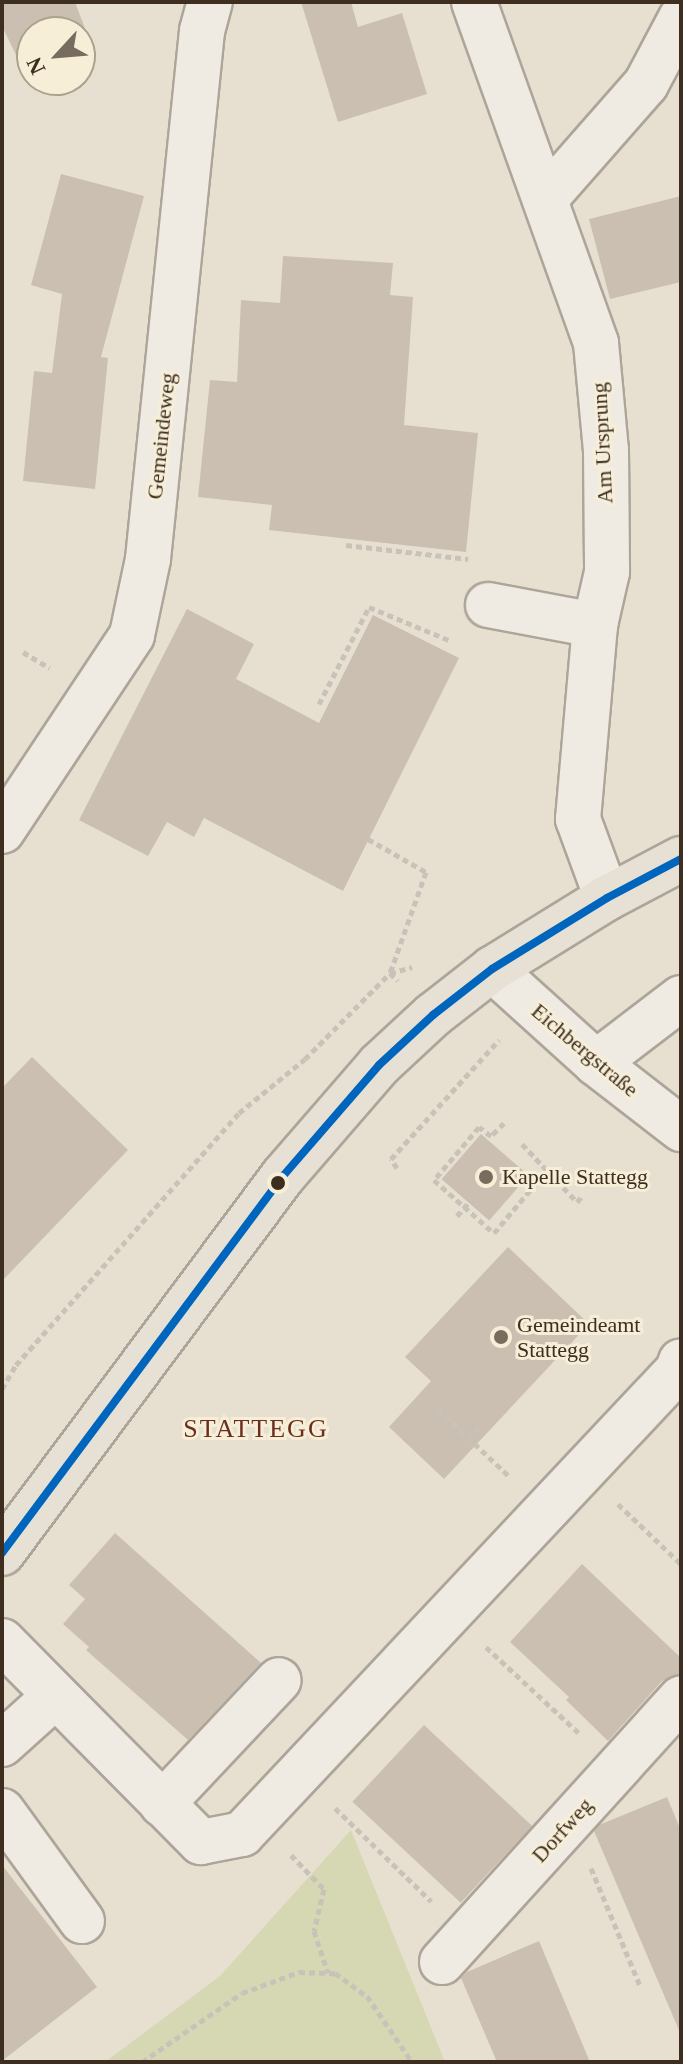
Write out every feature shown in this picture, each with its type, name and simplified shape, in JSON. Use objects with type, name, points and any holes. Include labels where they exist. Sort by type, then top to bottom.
[{"type":"main road","points":[[2,1553],[283,1176],[379,1065],[433,1015],[492,969],[607,898],[681,859]]},
{"type":"street","name":"Gemeindeweg","points":[[2,831],[132,635],[148,559],[202,31],[210,2]]},
{"type":"street","name":"Am Ursprung","points":[[474,2],[596,343],[606,450],[607,572],[595,625],[578,819],[607,898]]},
{"type":"street","points":[[545,199],[646,84],[681,18]]},
{"type":"street","points":[[488,605],[595,625]]},
{"type":"street","name":"Eichbergstraße","points":[[492,969],[596,1063],[681,1129]]},
{"type":"street","points":[[596,1063],[681,998]]},
{"type":"street","points":[[2,1641],[54,1697],[201,1842],[242,1834],[678,1370],[681,1361]]},
{"type":"street","points":[[162,1804],[279,1680]]},
{"type":"street","points":[[2,1744],[54,1697]]},
{"type":"street","name":"Dorfweg","points":[[454,1948],[681,1698]]},
{"type":"street","points":[[2,1811],[82,1921]]},
{"type":"path","points":[[319,704],[369,607],[468,647],[488,605],[494,576],[467,559],[346,545]]},
{"type":"path","points":[[2,1389],[16,1365],[239,1113],[305,1059],[390,973],[426,872],[368,839]]},
{"type":"path","points":[[390,973],[421,964]]},
{"type":"path","points":[[390,973],[433,1015]]},
{"type":"path","points":[[397,1168],[391,1159],[468,1071],[533,1006]]},
{"type":"path","points":[[504,1123],[491,1136],[479,1127],[434,1180],[467,1204],[494,1233],[547,1170]]},
{"type":"path","points":[[522,1144],[577,1202],[583,1195]]},
{"type":"path","points":[[457,1216],[467,1204]]},
{"type":"path","points":[[438,1409],[546,1511]]},
{"type":"path","points":[[468,1438],[479,1427]]},
{"type":"path","points":[[635,1520],[681,1564]]},
{"type":"path","points":[[503,1663],[617,1768]]},
{"type":"path","points":[[257,1819],[324,1889],[314,1931],[328,1973]]},
{"type":"path","points":[[571,1819],[641,1988]]},
{"type":"path","points":[[355,1826],[454,1948]]},
{"type":"path","points":[[142,2062],[242,1993],[299,1972],[335,1973],[367,1996],[412,2062]]},
{"type":"green space","points":[[351,1830],[445,2062],[105,2062],[220,1976]]},
{"type":"building","points":[[2,2],[75,2],[80,16],[16,16],[16,55],[2,26]]},
{"type":"building","points":[[301,2],[351,2],[358,27],[402,13],[427,94],[338,122]]},
{"type":"building","points":[[61,174],[144,196],[101,357],[108,358],[95,489],[23,481],[34,371],[52,373],[62,294],[31,285]]},
{"type":"building","points":[[681,196],[681,282],[610,299],[589,219]]},
{"type":"building","points":[[283,256],[393,263],[390,295],[413,297],[404,425],[478,433],[466,552],[269,530],[272,505],[198,497],[210,380],[237,382],[241,300],[280,303]]},
{"type":"building","points":[[187,609],[254,644],[236,679],[319,723],[373,615],[459,658],[343,891],[204,818],[194,837],[167,822],[148,856],[79,820]]},
{"type":"building","points":[[32,1057],[128,1150],[2,1281],[2,1088]]},
{"type":"building","name":"Kapelle Stattegg","points":[[481,1134],[529,1175],[489,1221],[442,1179]]},
{"type":"building","name":"Gemeindeamt Stattegg","points":[[508,1247],[589,1324],[444,1479],[389,1427],[431,1381],[405,1357]]},
{"type":"building","points":[[115,1533],[261,1663],[188,1740],[86,1650],[89,1647],[63,1624],[85,1599],[69,1585]]},
{"type":"building","points":[[582,1564],[681,1658],[681,1674],[662,1681],[608,1741],[566,1700],[569,1697],[510,1642]]},
{"type":"building","points":[[424,1725],[532,1826],[461,1903],[352,1802]]},
{"type":"building","points":[[667,1797],[681,1831],[681,2035],[594,1831],[599,1825]]},
{"type":"building","points":[[2,1865],[97,1987],[2,2061]]},
{"type":"building","points":[[539,1941],[590,2062],[497,2062],[461,1978],[467,1972]]},
{"type":"transit line","points":[[2,1553],[283,1176],[379,1065],[433,1015],[492,969],[607,898],[681,859]]},
{"type":"place","name":"Kapelle Stattegg","points":[[486,1177]]},
{"type":"place","name":"Gemeindeamt Stattegg","points":[[501,1337]]},
{"type":"district","name":"STATTEGG","points":[[256,1429]]}]
